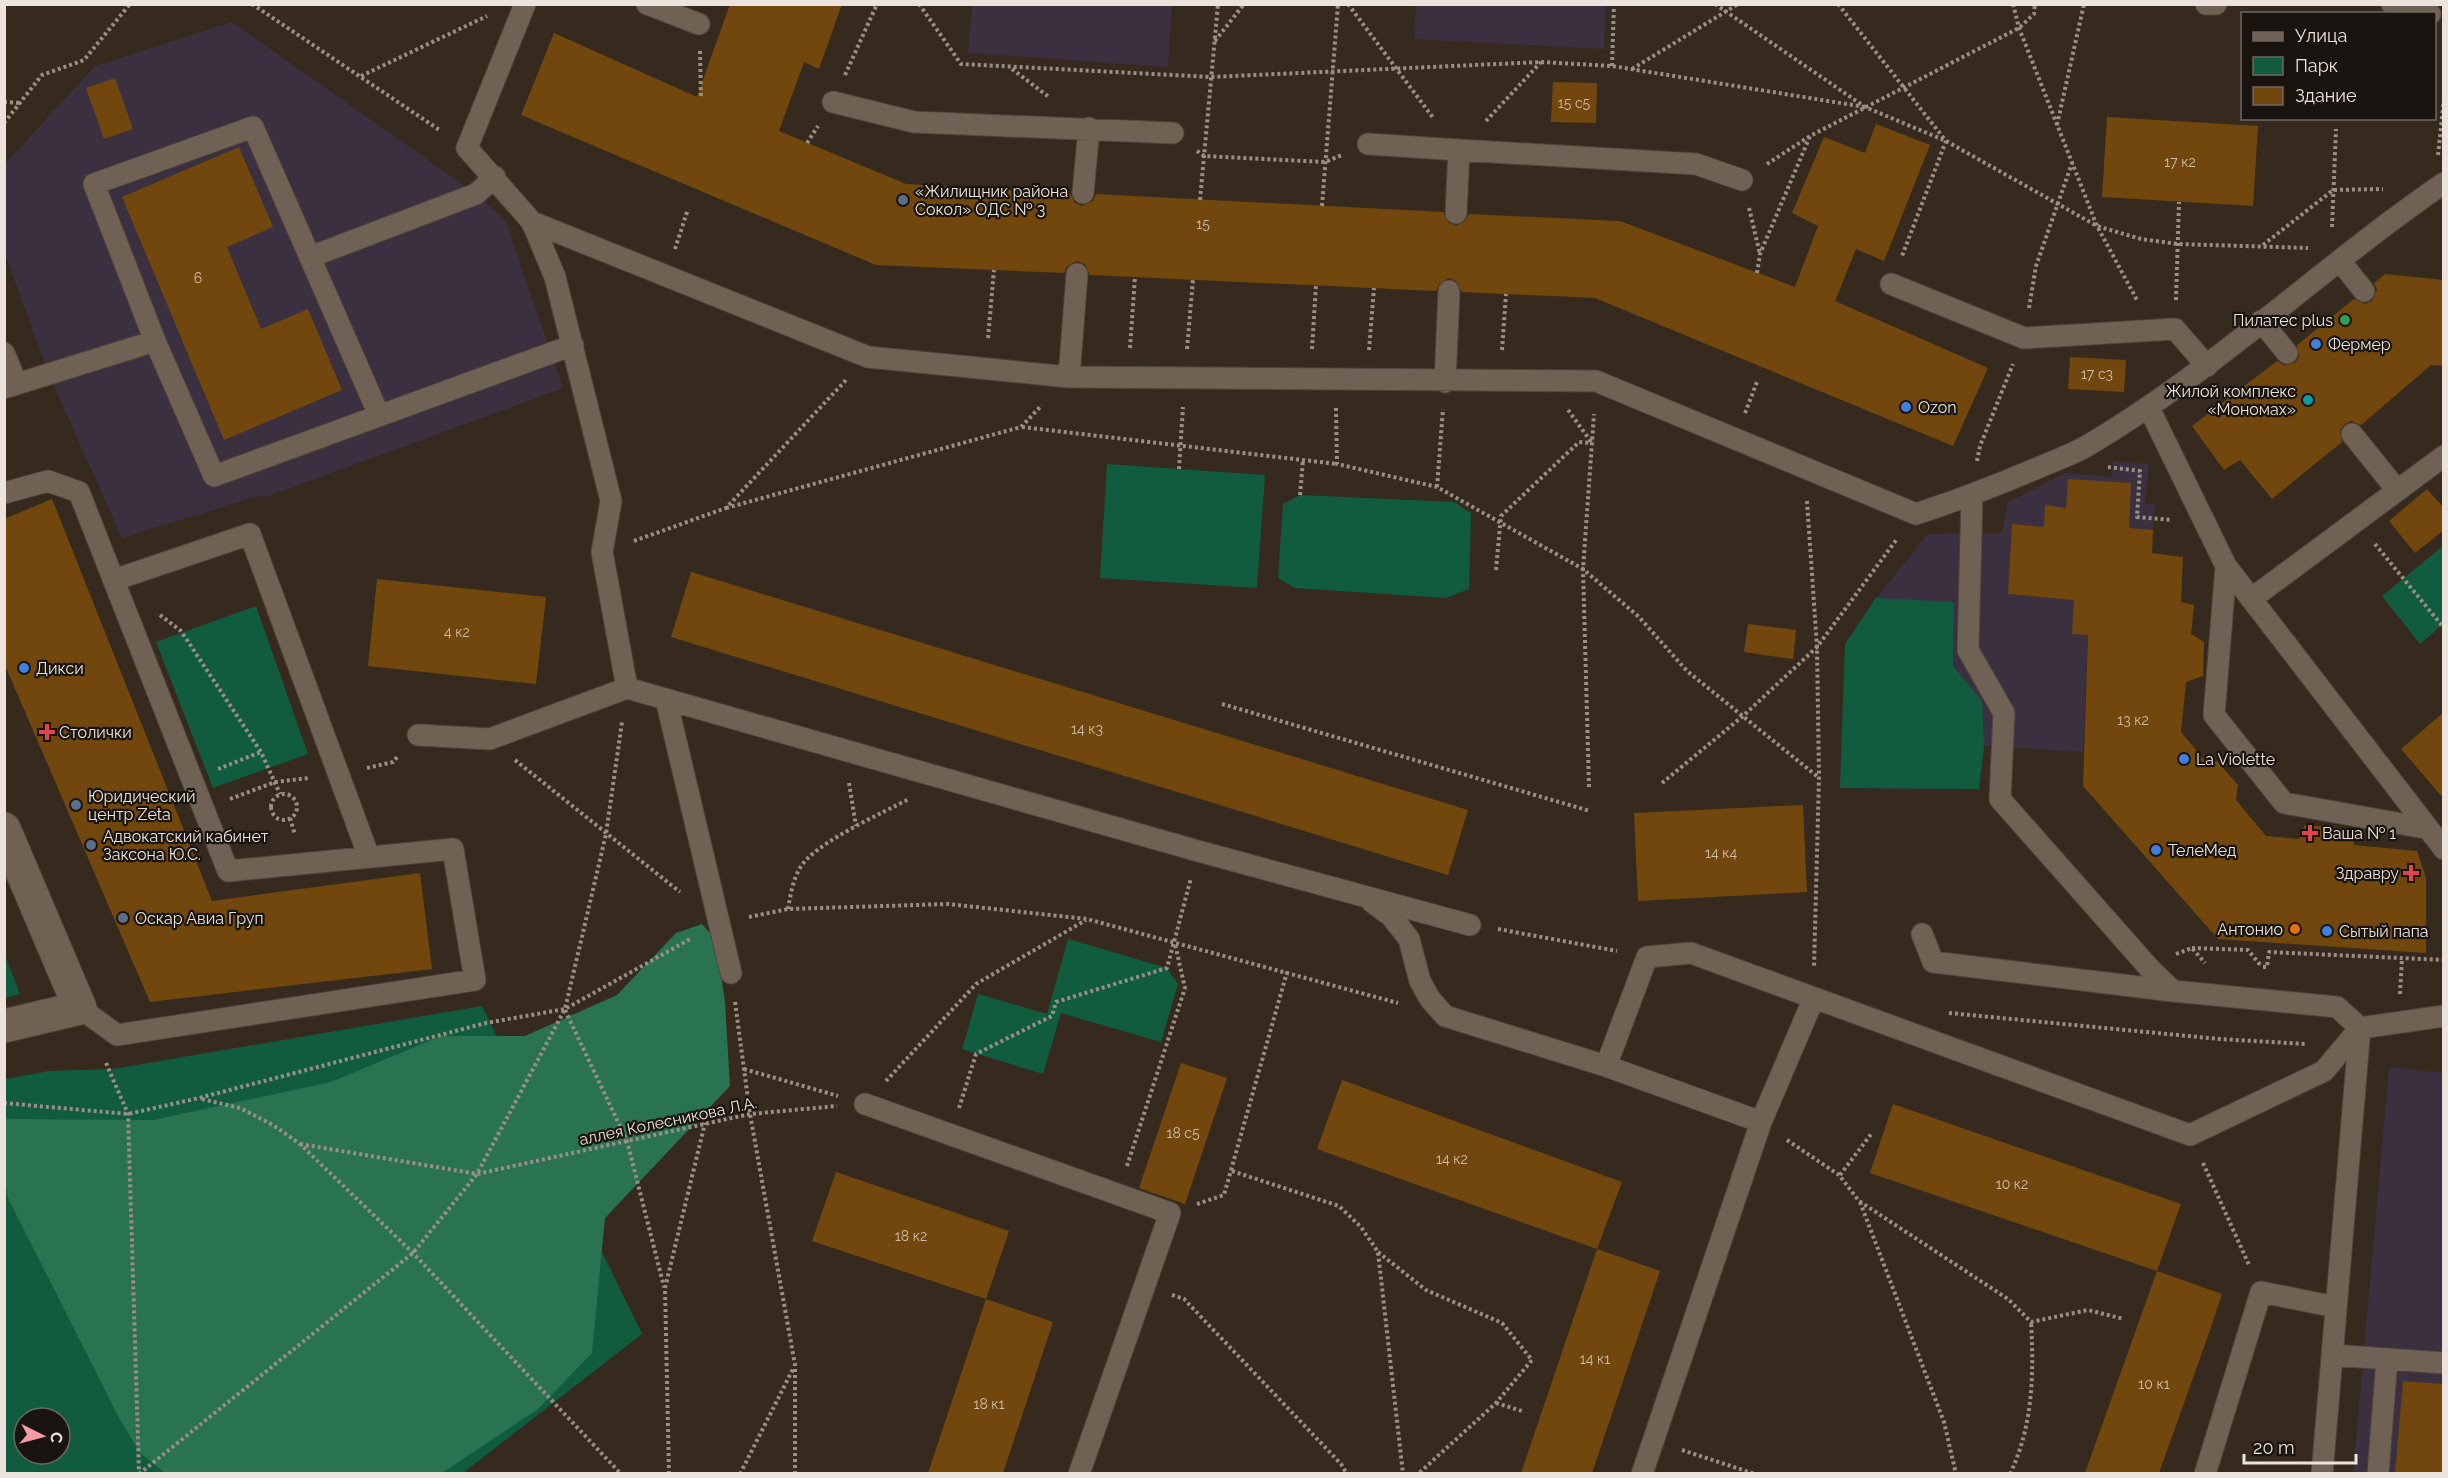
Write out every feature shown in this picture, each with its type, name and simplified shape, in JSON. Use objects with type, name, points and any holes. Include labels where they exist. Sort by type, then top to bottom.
[{"type":"street","points":[[4,828],[80,1008],[4,1026]]},
{"type":"lane","points":[[525,4],[467,148],[495,177],[532,222],[555,278],[611,501],[602,552],[627,688]]},
{"type":"lane","points":[[647,4],[699,24]]},
{"type":"lane","points":[[2206,4],[2216,4]]},
{"type":"lane","points":[[2392,4],[2422,12]]},
{"type":"lane","points":[[834,102],[914,122],[1173,133]]},
{"type":"lane","points":[[379,415],[253,127],[94,184],[155,340],[214,476],[573,345]]},
{"type":"lane","points":[[1083,193],[1089,128]]},
{"type":"lane","points":[[1368,144],[1696,164],[1742,180]]},
{"type":"lane","points":[[1455,213],[1459,150]]},
{"type":"lane","points":[[310,257],[476,194],[495,177]]},
{"type":"lane","points":[[532,222],[868,357],[1069,377],[1445,382],[1596,381],[1916,514],[1972,496],[2082,448],[2149,408],[2207,366],[2335,255],[2440,185]]},
{"type":"lane","points":[[2335,255],[2364,291]]},
{"type":"lane","points":[[1069,377],[1077,274]]},
{"type":"lane","points":[[1891,284],[2024,338],[2175,329],[2207,366]]},
{"type":"lane","points":[[1445,382],[1449,291]]},
{"type":"lane","points":[[2261,321],[2287,352]]},
{"type":"lane","points":[[4,354],[11,386],[155,340]]},
{"type":"lane","points":[[2149,408],[2226,566],[2425,828],[2444,849]]},
{"type":"lane","points":[[2352,434],[2397,490]]},
{"type":"lane","points":[[2251,599],[2444,456]]},
{"type":"lane","points":[[4,494],[48,481],[79,492],[228,871],[453,849],[475,980],[117,1035],[80,1008]]},
{"type":"lane","points":[[1972,496],[1968,650],[2004,713],[2000,799],[2151,970],[2173,991]]},
{"type":"lane","points":[[114,580],[250,534],[369,857]]},
{"type":"lane","points":[[2226,566],[2214,715],[2284,803],[2425,828]]},
{"type":"lane","points":[[418,735],[490,740],[627,688],[1198,851],[1470,925]]},
{"type":"lane","points":[[666,699],[730,973]]},
{"type":"lane","points":[[1367,898],[1391,916],[1409,939],[1420,981],[1430,999],[1445,1016],[1606,1066],[1761,1122]]},
{"type":"lane","points":[[1922,934],[1933,963],[2173,991],[2337,1007],[2360,1028]]},
{"type":"lane","points":[[1606,1066],[1647,957],[1691,953],[1813,1000],[2190,1135],[2324,1071],[2360,1028],[2442,1015]]},
{"type":"lane","points":[[1642,1473],[1761,1122],[1813,1000]]},
{"type":"lane","points":[[2322,1473],[2360,1028]]},
{"type":"lane","points":[[865,1104],[1170,1213],[1078,1473]]},
{"type":"lane","points":[[2205,1473],[2261,1292],[2336,1307]]},
{"type":"lane","points":[[2332,1355],[2444,1363]]},
{"type":"lane","points":[[2378,1473],[2387,1359]]},
{"type":"path","points":[[4,123],[42,75],[84,60],[130,4]]},
{"type":"path","points":[[252,4],[467,148]]},
{"type":"path","points":[[834,102],[877,4]]},
{"type":"path","points":[[919,4],[961,64],[1211,77],[1541,62],[1612,66],[1865,107]]},
{"type":"path","points":[[1200,200],[1218,4]]},
{"type":"path","points":[[1214,42],[1244,4]]},
{"type":"path","points":[[1322,206],[1338,4]]},
{"type":"path","points":[[1348,4],[1394,68],[1459,150],[1541,62]]},
{"type":"path","points":[[1612,66],[1614,4]]},
{"type":"path","points":[[1715,4],[1865,107],[1946,141],[2097,226],[2141,239],[2178,244],[2262,246],[2335,255],[2333,190],[2336,129]]},
{"type":"path","points":[[1631,69],[1738,4]]},
{"type":"path","points":[[1838,4],[1946,141]]},
{"type":"path","points":[[2013,4],[2019,28],[2097,226],[2153,330]]},
{"type":"path","points":[[1760,254],[1742,180],[1810,136],[2019,28],[2034,14],[2035,4]]},
{"type":"path","points":[[2057,126],[2084,4]]},
{"type":"path","points":[[361,76],[490,15]]},
{"type":"path","points":[[699,24],[701,99]]},
{"type":"path","points":[[2440,185],[2444,99]]},
{"type":"path","points":[[4,102],[21,103]]},
{"type":"path","points":[[1173,133],[1204,156],[1325,162],[1368,144]]},
{"type":"path","points":[[1757,273],[1760,254],[1810,136]]},
{"type":"path","points":[[1891,284],[1946,141]]},
{"type":"path","points":[[1972,496],[1980,446],[2024,338],[2036,266],[2056,203],[2072,163]]},
{"type":"path","points":[[2262,246],[2333,190]]},
{"type":"path","points":[[2175,329],[2179,202]]},
{"type":"path","points":[[666,276],[688,209]]},
{"type":"path","points":[[986,369],[994,270]]},
{"type":"path","points":[[1128,378],[1135,277]]},
{"type":"path","points":[[1179,470],[1193,279]]},
{"type":"path","points":[[1309,380],[1316,285]]},
{"type":"path","points":[[1367,381],[1374,288]]},
{"type":"path","points":[[1500,381],[1506,294]]},
{"type":"path","points":[[726,508],[868,357]]},
{"type":"path","points":[[1021,427],[1069,377]]},
{"type":"path","points":[[1336,380],[1337,464]]},
{"type":"path","points":[[1589,788],[1583,570],[1596,381]]},
{"type":"path","points":[[1437,487],[1445,382]]},
{"type":"path","points":[[602,552],[726,508],[1021,427],[1337,464],[1437,487],[1583,570],[1640,617],[1687,671],[1819,777]]},
{"type":"path","points":[[1496,570],[1501,516],[1579,441],[1592,443]]},
{"type":"path","points":[[1300,495],[1303,460]]},
{"type":"path","points":[[1805,467],[1817,647],[1819,777],[1813,1000]]},
{"type":"path","points":[[2130,470],[2140,471],[2137,517],[2205,523]]},
{"type":"path","points":[[1662,783],[1743,716],[1817,647],[1916,514]]},
{"type":"path","points":[[2356,521],[2444,628]]},
{"type":"path","points":[[181,631],[261,752],[280,794]]},
{"type":"path","points":[[139,1473],[413,1254],[477,1174],[565,1010],[606,834],[627,688]]},
{"type":"path","points":[[1222,704],[1590,811]]},
{"type":"path","points":[[490,740],[719,922]]},
{"type":"path","points":[[844,750],[856,826]]},
{"type":"path","points":[[207,774],[261,752]]},
{"type":"path","points":[[204,808],[275,782],[340,776]]},
{"type":"path","points":[[788,909],[792,883],[807,858],[856,826],[948,780]]},
{"type":"path","points":[[280,794],[292,796],[297,804],[294,816],[286,820],[278,818],[272,812],[272,803],[280,794]]},
{"type":"path","points":[[951,1135],[976,1054],[1052,1016],[1056,1002],[1167,968],[1198,851]]},
{"type":"path","points":[[4,1103],[128,1114],[199,1098],[486,1023],[565,1010],[719,922],[788,909],[948,904],[1087,920],[1445,1016]]},
{"type":"path","points":[[744,1069],[865,1104],[976,984],[1087,920]]},
{"type":"path","points":[[1470,925],[1647,957]]},
{"type":"path","points":[[1119,1193],[1185,988],[1175,942]]},
{"type":"path","points":[[2192,948],[2204,963],[2213,963]]},
{"type":"path","points":[[2151,970],[2163,959],[2192,948],[2248,950],[2262,967]]},
{"type":"path","points":[[2252,966],[2267,967],[2269,952],[2444,960]]},
{"type":"path","points":[[1170,1213],[1224,1195],[1287,972]]},
{"type":"path","points":[[730,973],[750,1114],[795,1365],[795,1473]]},
{"type":"path","points":[[565,1010],[627,1141],[665,1288],[669,1473]]},
{"type":"path","points":[[1941,1012],[2219,1039],[2309,1044]]},
{"type":"path","points":[[104,1060],[128,1114],[139,1473]]},
{"type":"path","points":[[199,1098],[240,1108],[273,1125],[300,1144],[413,1254],[621,1473]]},
{"type":"path","name":"аллея Колесникова Л.А.","points":[[477,1174],[750,1114],[865,1104]]},
{"type":"path","points":[[1761,1122],[1839,1175],[1859,1201],[1944,1422],[1956,1473]]},
{"type":"path","points":[[665,1288],[705,1123]]},
{"type":"path","points":[[1839,1175],[1872,1133]]},
{"type":"path","points":[[2190,1135],[2261,1292]]},
{"type":"path","points":[[300,1144],[477,1174]]},
{"type":"path","points":[[1232,1171],[1339,1206],[1361,1227],[1378,1252],[1425,1290],[1502,1323],[1532,1360],[1496,1403],[1418,1473]]},
{"type":"path","points":[[1859,1201],[2008,1299],[2031,1322],[2034,1375],[2023,1447],[2010,1473]]},
{"type":"path","points":[[1378,1252],[1403,1473]]},
{"type":"path","points":[[1144,1287],[1184,1299],[1347,1473]]},
{"type":"path","points":[[2031,1322],[2088,1310],[2124,1319]]},
{"type":"path","points":[[741,1473],[795,1365]]},
{"type":"path","points":[[1496,1403],[1522,1411]]},
{"type":"path","points":[[1653,1441],[1755,1473]]},
{"type":"shaded area","points":[[972,5],[1172,5],[1168,67],[968,53]]},
{"type":"shaded area","points":[[1416,5],[1606,5],[1604,49],[1414,39]]},
{"type":"shaded area","points":[[232,22],[476,194],[506,222],[563,388],[266,497],[258,496],[122,538],[48,373],[5,254],[5,164],[95,66]]},
{"type":"shaded area","points":[[2113,461],[2149,464],[2145,503],[2155,504],[2152,553],[2088,635],[2083,752],[1984,746],[1979,789],[1840,788],[1845,644],[1876,598],[1928,534],[2002,533],[2008,502],[2065,473],[2112,477]]},
{"type":"shaded area","points":[[2389,1067],[2443,1073],[2443,1473],[2353,1474]]},
{"type":"green space","points":[[1107,464],[1265,475],[1257,588],[1100,578]]},
{"type":"green space","points":[[1300,495],[1454,502],[1471,513],[1469,589],[1446,598],[1295,588],[1278,578],[1283,504]]},
{"type":"green space","points":[[2443,546],[2443,624],[2420,644],[2382,596]]},
{"type":"green space","points":[[1876,598],[1954,602],[1953,666],[1982,701],[1984,746],[1979,789],[1840,788],[1845,644]]},
{"type":"green space","points":[[256,606],[308,754],[213,788],[156,642]]},
{"type":"green space","points":[[702,924],[715,939],[725,1001],[730,1086],[605,1218],[592,1353],[538,1409],[442,1473],[165,1473],[140,1453],[118,1416],[8,1198],[4,1175],[4,1119],[153,1120],[331,1082],[441,1036],[525,1036],[617,995],[676,933]]},
{"type":"green space","points":[[1068,939],[1167,968],[1178,984],[1161,1042],[1061,1013],[1043,1074],[962,1049],[978,994],[1047,1014]]},
{"type":"green space","points":[[5,955],[20,994],[4,998]]},
{"type":"green space","points":[[482,1006],[642,1334],[463,1473],[5,1474],[5,1079],[49,1071],[113,1069]]},
{"type":"building","points":[[730,4],[842,4],[819,69],[804,62],[779,131],[906,184],[1070,193],[1075,203],[1082,206],[1093,201],[1096,194],[1443,212],[1449,223],[1456,226],[1466,220],[1469,214],[1620,221],[1795,287],[1818,226],[1792,213],[1824,137],[1865,153],[1876,124],[1930,145],[1884,261],[1856,249],[1835,301],[1988,368],[1953,446],[1595,298],[1462,292],[1456,281],[1449,278],[1439,284],[1436,291],[1090,275],[1085,264],[1077,261],[1067,266],[1064,273],[876,265],[521,115],[554,33],[697,97]]},
{"type":"building","points":[[115,78],[133,129],[104,139],[86,88]]},
{"type":"building","points":[[1553,82],[1597,83],[1596,123],[1551,122]]},
{"type":"building","points":[[2107,117],[2258,126],[2253,206],[2102,197]]},
{"type":"building","points":[[239,147],[273,227],[227,247],[261,329],[308,309],[342,390],[224,440],[122,197]]},
{"type":"building","name":"Жилой комплекс «Мономах»","points":[[2385,274],[2444,280],[2444,366],[2431,365],[2361,425],[2351,421],[2345,424],[2340,430],[2342,442],[2272,499],[2240,460],[2224,470],[2192,426],[2277,361],[2283,365],[2295,363],[2299,357],[2297,345],[2354,299],[2365,304],[2372,301],[2377,290],[2374,283]]},
{"type":"building","points":[[2070,357],[2126,360],[2124,392],[2068,389]]},
{"type":"building","points":[[2068,479],[2131,483],[2129,528],[2153,530],[2152,553],[2183,557],[2181,602],[2194,605],[2191,634],[2204,642],[2203,676],[2186,682],[2181,732],[2206,762],[2217,761],[2238,785],[2236,800],[2266,836],[2299,839],[2305,825],[2351,829],[2354,845],[2417,851],[2426,878],[2426,953],[2218,939],[2083,786],[2088,635],[2072,634],[2074,600],[2008,594],[2012,524],[2044,527],[2045,505],[2066,508]]},
{"type":"building","points":[[2427,489],[2444,508],[2444,530],[2415,553],[2389,521]]},
{"type":"building","points":[[52,499],[212,901],[420,873],[432,969],[150,1002],[4,663],[4,519]]},
{"type":"building","points":[[691,572],[1468,810],[1448,875],[671,637]]},
{"type":"building","points":[[377,579],[546,597],[536,684],[368,666]]},
{"type":"building","points":[[1748,624],[1796,630],[1793,659],[1744,652]]},
{"type":"building","points":[[2444,712],[2444,799],[2401,749]]},
{"type":"building","points":[[1803,805],[1807,892],[1638,901],[1634,813]]},
{"type":"building","points":[[1181,1063],[1227,1078],[1185,1204],[1139,1188]]},
{"type":"building","points":[[1342,1080],[1622,1182],[1597,1249],[1317,1149]]},
{"type":"building","points":[[1893,1104],[2181,1204],[2157,1271],[1870,1173]]},
{"type":"building","points":[[836,1172],[1009,1231],[986,1299],[812,1241]]},
{"type":"building","points":[[1597,1249],[1660,1271],[1592,1473],[1521,1473]]},
{"type":"building","points":[[2157,1271],[2222,1294],[2209,1333],[2159,1473],[2085,1473]]},
{"type":"building","points":[[986,1299],[1053,1322],[1003,1473],[928,1473]]},
{"type":"building","points":[[2403,1381],[2444,1384],[2444,1473],[2395,1473]]},
{"type":"place","name":"«Жилищник района Сокол» ОДС № 3","points":[[903,200]]},
{"type":"place","name":"Пилатес plus","points":[[2345,320]]},
{"type":"place","name":"Фермер","points":[[2316,344]]},
{"type":"place","name":"Жилой комплекс «Мономах»","points":[[2308,400]]},
{"type":"place","name":"Ozon","points":[[1906,407]]},
{"type":"place","name":"Дикси","points":[[24,668]]},
{"type":"place","name":"Столички","points":[[47,732]]},
{"type":"place","name":"La Violette","points":[[2184,759]]},
{"type":"place","name":"Юридический центр Zeta","points":[[76,805]]},
{"type":"place","name":"Ваша № 1","points":[[2310,833]]},
{"type":"place","name":"Адвокатский кабинет Заксона Ю.С.","points":[[91,845]]},
{"type":"place","name":"ТелеМед","points":[[2156,850]]},
{"type":"place","name":"Здравру","points":[[2411,873]]},
{"type":"place","name":"Оскар Авиа Груп","points":[[123,918]]},
{"type":"place","name":"Антонио","points":[[2295,929]]},
{"type":"place","name":"Сытый папа","points":[[2327,931]]}]
